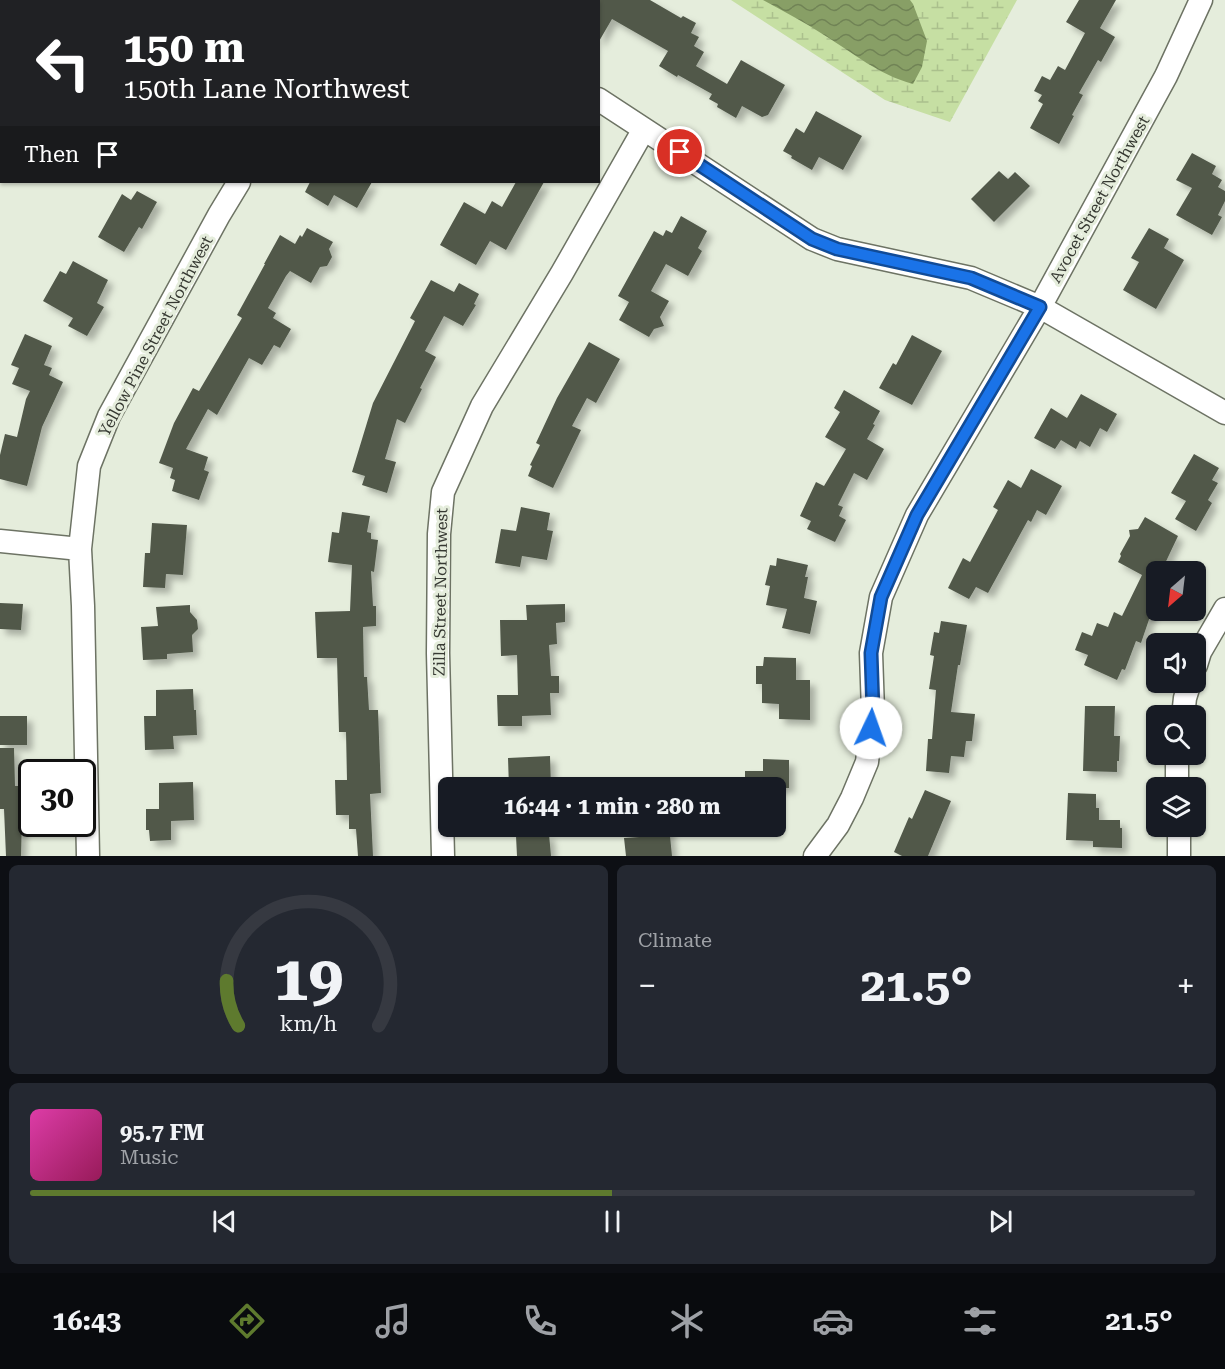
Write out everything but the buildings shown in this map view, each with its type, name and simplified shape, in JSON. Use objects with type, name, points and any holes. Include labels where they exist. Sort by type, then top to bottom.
[{"type":"street","name":"Avocet Street Northwest","points":[[815,856],[838,825],[867,762],[873,711],[871,653],[881,597],[917,515],[1040,307],[1166,76],[1201,0]]},
{"type":"street","points":[[600,100],[812,239],[837,249],[971,278],[1040,307],[1225,413]]},
{"type":"street","name":"Zilla Street Northwest","points":[[443,856],[438,653],[439,534],[443,492],[482,406],[645,129]]},
{"type":"street","name":"Yellow Pine Street Northwest","points":[[88,856],[80,549],[89,466],[109,416],[238,183]]},
{"type":"street","points":[[0,541],[80,549]]},
{"type":"street","points":[[1206,642],[1225,609]]},
{"type":"street","points":[[1179,837],[1179,856]]},
{"type":"green space","points":[[731,0],[1017,0],[950,122],[885,100]]},
{"type":"water","points":[[763,0],[910,0],[927,41],[922,67],[913,84],[888,75]]},
{"type":"route","points":[[680,152],[812,239],[837,249],[971,278],[1040,307],[917,515],[881,597],[871,653],[873,711],[871,728]]}]
